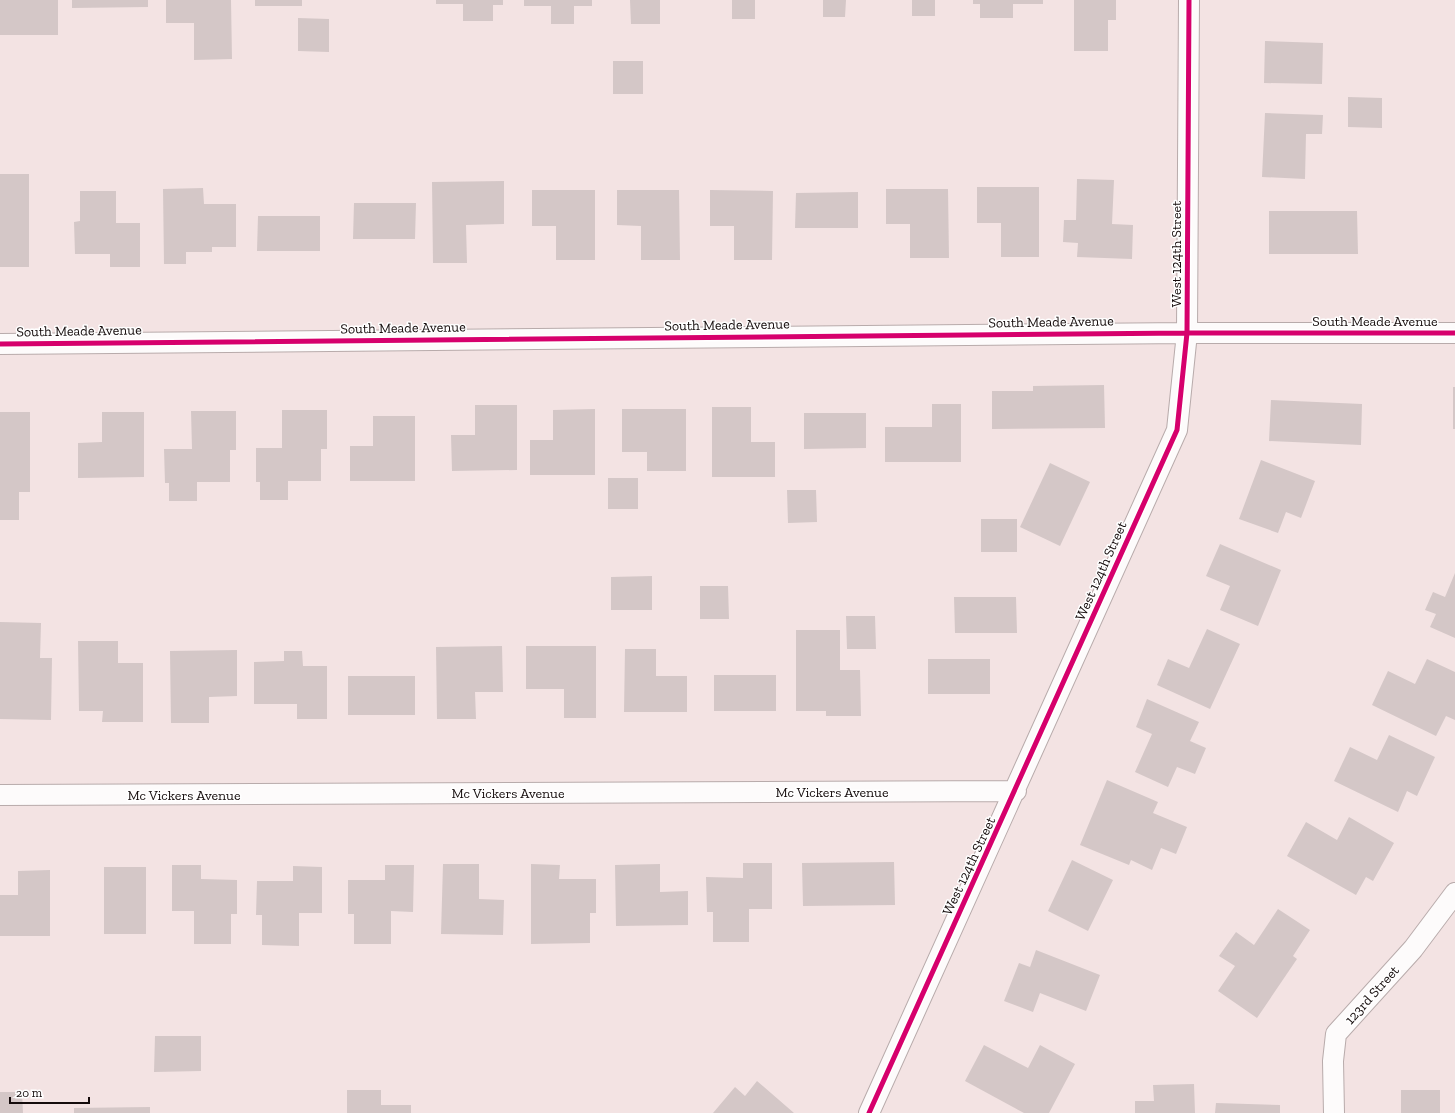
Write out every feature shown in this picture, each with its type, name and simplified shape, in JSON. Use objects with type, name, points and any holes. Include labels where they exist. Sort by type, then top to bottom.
[{"type":"street","name":"West 124th Street","points":[[869,1113],[1016,791],[1178,430],[1188,333],[1188,0]]},
{"type":"street","name":"South Meade Avenue","points":[[0,344],[1188,333],[1455,333]]},
{"type":"street","name":"Mc Vickers Avenue","points":[[0,795],[1016,791]]},
{"type":"street","name":"123rd Street","points":[[1334,1113],[1333,1061],[1336,1034],[1413,949],[1455,893]]},
{"type":"building","points":[[0,0],[58,0],[58,35],[0,35]]},
{"type":"building","points":[[72,0],[148,0],[148,7],[72,8]]},
{"type":"building","points":[[166,0],[231,0],[232,59],[194,60],[194,23],[166,23]]},
{"type":"building","points":[[255,0],[302,0],[302,6],[255,6]]},
{"type":"building","points":[[436,0],[503,0],[503,5],[493,5],[493,21],[463,21],[463,4],[436,4]]},
{"type":"building","points":[[524,0],[592,0],[592,6],[574,6],[574,24],[551,24],[551,6],[524,6]]},
{"type":"building","points":[[630,0],[660,0],[660,24],[631,24]]},
{"type":"building","points":[[732,0],[755,0],[755,19],[732,19]]},
{"type":"building","points":[[823,0],[846,0],[845,17],[823,17]]},
{"type":"building","points":[[912,0],[935,0],[935,16],[912,16]]},
{"type":"building","points":[[973,0],[1043,0],[1043,4],[1013,4],[1013,18],[980,18],[980,4],[973,4]]},
{"type":"building","points":[[1074,0],[1116,0],[1116,20],[1108,20],[1108,51],[1074,51]]},
{"type":"building","points":[[298,18],[329,19],[329,52],[298,51]]},
{"type":"building","points":[[1265,41],[1323,43],[1322,84],[1264,83]]},
{"type":"building","points":[[613,61],[643,61],[643,94],[613,94]]},
{"type":"building","points":[[1348,97],[1382,98],[1382,128],[1348,127]]},
{"type":"building","points":[[1265,113],[1323,115],[1322,134],[1306,134],[1305,179],[1262,177]]},
{"type":"building","points":[[0,174],[29,174],[29,267],[0,267]]},
{"type":"building","points":[[1077,179],[1114,180],[1112,224],[1133,225],[1132,259],[1077,257],[1078,243],[1063,242],[1064,220],[1076,220]]},
{"type":"building","points":[[504,181],[504,224],[466,225],[467,263],[433,263],[432,182]]},
{"type":"building","points":[[977,187],[1039,187],[1039,257],[1001,257],[1001,223],[977,223]]},
{"type":"building","points":[[203,188],[204,204],[236,204],[236,247],[212,247],[212,252],[186,252],[186,264],[164,264],[163,189]]},
{"type":"building","points":[[886,189],[948,189],[949,258],[910,258],[910,224],[886,224]]},
{"type":"building","points":[[532,190],[595,190],[595,260],[556,260],[556,226],[532,226]]},
{"type":"building","points":[[617,190],[679,190],[680,260],[641,260],[641,226],[617,225]]},
{"type":"building","points":[[710,190],[773,191],[772,260],[734,260],[734,226],[710,226]]},
{"type":"building","points":[[80,191],[116,191],[116,223],[140,223],[140,267],[110,267],[110,254],[75,254],[74,222],[80,221]]},
{"type":"building","points":[[858,192],[858,228],[795,228],[796,193]]},
{"type":"building","points":[[354,203],[416,203],[415,239],[353,239]]},
{"type":"building","points":[[1269,211],[1357,211],[1358,254],[1269,254]]},
{"type":"building","points":[[258,216],[320,216],[320,251],[257,251]]},
{"type":"building","points":[[1104,385],[1105,428],[992,429],[992,391],[1033,391],[1033,386]]},
{"type":"building","points":[[1453,387],[1455,387],[1455,429],[1453,429]]},
{"type":"building","points":[[1271,400],[1362,404],[1361,445],[1269,441]]},
{"type":"building","points":[[932,404],[961,404],[961,462],[885,462],[885,427],[932,427]]},
{"type":"building","points":[[475,405],[517,405],[517,470],[452,471],[451,435],[475,435]]},
{"type":"building","points":[[712,407],[751,407],[751,442],[775,442],[775,477],[712,477]]},
{"type":"building","points":[[595,409],[595,475],[530,475],[530,440],[553,440],[553,410]]},
{"type":"building","points":[[622,409],[686,409],[686,471],[647,471],[647,452],[622,452]]},
{"type":"building","points":[[282,410],[327,410],[327,449],[321,449],[321,481],[288,481],[288,500],[260,500],[260,482],[256,482],[256,448],[282,448]]},
{"type":"building","points":[[191,411],[236,411],[236,450],[230,450],[230,482],[197,482],[197,501],[169,501],[169,483],[165,483],[164,449],[192,449]]},
{"type":"building","points":[[0,412],[30,412],[30,492],[19,492],[19,520],[0,520]]},
{"type":"building","points":[[102,412],[144,412],[144,477],[78,478],[78,443],[102,442]]},
{"type":"building","points":[[804,413],[866,413],[866,448],[804,449]]},
{"type":"building","points":[[373,416],[415,416],[415,481],[350,481],[350,446],[373,446]]},
{"type":"building","points":[[1261,460],[1315,481],[1301,518],[1286,512],[1278,533],[1239,519]]},
{"type":"building","points":[[1050,463],[1090,482],[1060,546],[1020,527]]},
{"type":"building","points":[[608,478],[638,478],[638,509],[608,509]]},
{"type":"building","points":[[787,490],[816,490],[817,522],[788,523]]},
{"type":"building","points":[[981,519],[1017,519],[1017,552],[981,552]]},
{"type":"building","points":[[1220,544],[1281,570],[1258,626],[1220,610],[1230,586],[1206,576]]},
{"type":"building","points":[[1455,573],[1455,638],[1430,627],[1436,614],[1425,610],[1433,592],[1445,597]]},
{"type":"building","points":[[652,576],[652,610],[611,610],[611,577]]},
{"type":"building","points":[[700,586],[728,586],[729,619],[700,619]]},
{"type":"building","points":[[954,597],[1016,597],[1017,633],[955,633]]},
{"type":"building","points":[[846,616],[875,616],[876,649],[847,649]]},
{"type":"building","points":[[0,622],[41,623],[40,658],[52,658],[51,720],[0,719]]},
{"type":"building","points":[[1207,629],[1240,644],[1210,709],[1157,685],[1168,659],[1189,668]]},
{"type":"building","points":[[796,630],[840,630],[840,670],[860,670],[861,716],[826,716],[826,711],[796,711]]},
{"type":"building","points":[[78,641],[118,641],[118,663],[143,663],[143,722],[102,722],[103,711],[79,711]]},
{"type":"building","points":[[502,646],[503,692],[475,692],[476,719],[437,719],[436,647]]},
{"type":"building","points":[[526,646],[596,646],[596,718],[564,718],[564,689],[526,689]]},
{"type":"building","points":[[625,649],[656,649],[656,676],[687,676],[687,712],[624,712]]},
{"type":"building","points":[[237,650],[237,696],[209,697],[209,723],[171,723],[170,651]]},
{"type":"building","points":[[284,651],[302,651],[303,666],[327,666],[327,719],[297,719],[297,704],[254,704],[254,662],[284,661]]},
{"type":"building","points":[[928,659],[990,659],[990,694],[928,694]]},
{"type":"building","points":[[1427,659],[1455,672],[1455,720],[1446,716],[1436,736],[1372,705],[1388,671],[1415,684]]},
{"type":"building","points":[[714,675],[776,675],[776,711],[714,711]]},
{"type":"building","points":[[348,676],[415,676],[415,715],[348,715]]},
{"type":"building","points":[[1147,699],[1199,722],[1190,741],[1206,748],[1195,774],[1177,767],[1168,787],[1135,772],[1152,734],[1136,727]]},
{"type":"building","points":[[1389,735],[1435,757],[1417,796],[1407,791],[1398,812],[1334,781],[1350,747],[1377,760]]},
{"type":"building","points":[[1107,780],[1158,802],[1153,813],[1187,827],[1176,854],[1161,848],[1152,870],[1131,860],[1129,865],[1080,845]]},
{"type":"building","points":[[1349,817],[1394,843],[1373,881],[1366,877],[1356,895],[1287,856],[1306,822],[1337,840]]},
{"type":"building","points":[[1072,860],[1113,880],[1088,931],[1048,911]]},
{"type":"building","points":[[894,862],[895,905],[803,906],[802,863]]},
{"type":"building","points":[[743,863],[772,863],[772,909],[749,909],[749,942],[713,942],[713,912],[707,912],[706,877],[743,878]]},
{"type":"building","points":[[443,864],[479,864],[479,899],[504,900],[503,935],[441,934]]},
{"type":"building","points":[[531,864],[560,865],[559,879],[596,879],[596,913],[590,913],[590,943],[531,944]]},
{"type":"building","points":[[660,864],[660,892],[688,891],[688,925],[616,926],[615,865]]},
{"type":"building","points":[[172,865],[201,865],[201,879],[237,880],[237,914],[231,914],[231,944],[194,944],[194,911],[172,911]]},
{"type":"building","points":[[385,865],[414,865],[413,912],[391,911],[391,944],[354,944],[354,914],[348,914],[348,880],[385,880]]},
{"type":"building","points":[[293,866],[322,867],[322,913],[299,913],[299,946],[262,945],[262,915],[256,915],[257,881],[293,881]]},
{"type":"building","points":[[104,867],[146,867],[146,934],[104,934]]},
{"type":"building","points":[[50,870],[50,936],[0,936],[0,895],[18,895],[18,871]]},
{"type":"building","points":[[1278,909],[1310,930],[1293,956],[1297,959],[1257,1018],[1218,991],[1235,966],[1219,956],[1236,932],[1254,945]]},
{"type":"building","points":[[1036,950],[1100,975],[1086,1011],[1040,993],[1033,1012],[1004,1001],[1019,963],[1030,967]]},
{"type":"building","points":[[155,1036],[201,1036],[201,1071],[154,1072]]},
{"type":"building","points":[[984,1045],[1028,1068],[1040,1045],[1075,1064],[1049,1113],[1024,1113],[965,1081]]},
{"type":"building","points":[[757,1081],[794,1113],[713,1113],[735,1087],[745,1096]]},
{"type":"building","points":[[1194,1084],[1195,1113],[1135,1113],[1135,1101],[1154,1101],[1153,1085]]},
{"type":"building","points":[[347,1090],[381,1090],[381,1105],[411,1105],[411,1113],[347,1113]]},
{"type":"building","points":[[1401,1090],[1440,1090],[1440,1113],[1401,1113]]},
{"type":"building","points":[[0,1092],[22,1092],[23,1113],[0,1113]]},
{"type":"building","points":[[1216,1103],[1280,1105],[1280,1113],[1215,1113]]},
{"type":"building","points":[[150,1107],[150,1113],[74,1113],[74,1108]]},
{"type":"cycle path","points":[[869,1113],[1177,430],[1187,333],[1189,0]]},
{"type":"cycle path","points":[[0,344],[1187,333],[1455,333]]}]
